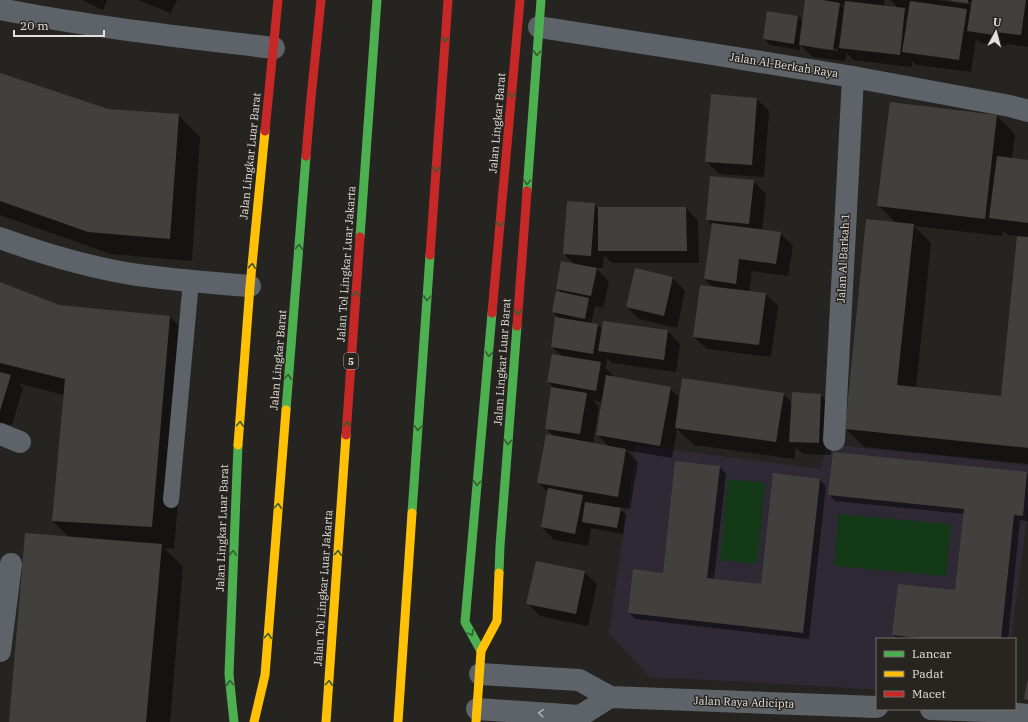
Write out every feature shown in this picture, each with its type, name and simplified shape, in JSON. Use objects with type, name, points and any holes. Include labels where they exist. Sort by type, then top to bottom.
[{"type":"main road","name":"Jalan Lingkar Luar Barat","points":[[234,722],[229,674],[237,458],[250,286],[278,0]]},
{"type":"main road","name":"Jalan Lingkar Barat","points":[[254,722],[265,675],[310,98],[321,0]]},
{"type":"main road","name":"Jalan Tol Lingkar Luar Jakarta","points":[[326,722],[377,0]]},
{"type":"main road","points":[[398,722],[448,0]]},
{"type":"main road","name":"Jalan Lingkar Barat","points":[[481,651],[465,622],[520,0]]},
{"type":"main road","name":"Jalan Lingkar Luar Barat","points":[[477,716],[481,651],[497,621],[500,546],[541,0]]},
{"type":"street","points":[[0,9],[130,30],[274,48]]},
{"type":"street","name":"Jalan Al-Berkah Raya","points":[[539,28],[853,77],[1028,111]]},
{"type":"street","name":"Jalan Al Barkah 1","points":[[834,440],[853,77]]},
{"type":"street","points":[[0,238],[24,247],[89,266],[137,275],[250,286]]},
{"type":"street","points":[[0,642],[10,564]]},
{"type":"street","name":"Jalan Raya Adicipta","points":[[480,674],[579,680],[610,698],[876,707]]},
{"type":"street","points":[[477,716],[580,716],[610,698]]},
{"type":"street","points":[[938,710],[987,717],[1028,715]]},
{"type":"lane","points":[[171,500],[191,281]]},
{"type":"shaded area","points":[[826,444],[1028,465],[1028,510],[1011,638],[876,638],[876,690],[650,677],[609,633],[636,445],[821,469]]},
{"type":"green space","points":[[728,479],[765,483],[757,564],[720,560]]},
{"type":"green space","points":[[839,514],[951,524],[946,576],[834,566]]},
{"type":"building","points":[[805,0],[823,0],[840,3],[833,50],[799,45]]},
{"type":"building","points":[[968,0],[968,3],[951,1]]},
{"type":"building","points":[[972,0],[1026,0],[1021,35],[995,32],[994,35],[967,31]]},
{"type":"building","points":[[845,1],[905,8],[900,55],[839,48]]},
{"type":"building","points":[[910,1],[967,9],[959,60],[902,52]]},
{"type":"building","points":[[767,11],[798,16],[794,44],[763,39]]},
{"type":"building","points":[[0,73],[108,109],[179,114],[170,239],[88,232],[0,201]]},
{"type":"building","points":[[711,94],[757,98],[752,165],[705,162]]},
{"type":"building","points":[[890,102],[997,115],[985,219],[877,206]]},
{"type":"building","points":[[997,156],[1028,160],[1028,223],[989,218]]},
{"type":"building","points":[[710,176],[754,180],[749,224],[706,220]]},
{"type":"building","points":[[567,201],[595,203],[591,256],[563,254]]},
{"type":"building","points":[[598,207],[686,207],[687,251],[598,251]]},
{"type":"building","points":[[866,219],[914,224],[897,385],[1001,396],[1017,236],[1028,237],[1028,448],[845,429]]},
{"type":"building","points":[[712,223],[781,232],[776,264],[739,259],[736,284],[704,279]]},
{"type":"building","points":[[561,261],[597,268],[591,296],[556,289]]},
{"type":"building","points":[[635,268],[673,277],[664,316],[626,307]]},
{"type":"building","points":[[0,282],[59,305],[170,316],[152,527],[52,521],[65,379],[0,363]]},
{"type":"building","points":[[700,285],[766,293],[759,345],[693,337]]},
{"type":"building","points":[[556,291],[589,298],[585,319],[552,312]]},
{"type":"building","points":[[555,317],[598,324],[593,354],[551,347]]},
{"type":"building","points":[[603,321],[668,330],[664,360],[598,351]]},
{"type":"building","points":[[552,354],[601,362],[596,391],[547,382]]},
{"type":"building","points":[[0,372],[11,375],[0,411]]},
{"type":"building","points":[[606,375],[671,387],[660,446],[596,435]]},
{"type":"building","points":[[682,378],[784,393],[776,442],[675,428]]},
{"type":"building","points":[[551,387],[587,393],[580,434],[545,429]]},
{"type":"building","points":[[792,392],[821,394],[819,443],[789,442]]},
{"type":"building","points":[[546,434],[626,449],[618,497],[537,483]]},
{"type":"building","points":[[833,452],[1027,472],[1023,516],[1014,515],[1001,638],[918,638],[892,635],[898,584],[955,590],[964,509],[828,495]]},
{"type":"building","points":[[675,461],[720,466],[707,578],[761,584],[773,473],[820,479],[803,633],[628,613],[633,569],[663,573]]},
{"type":"building","points":[[548,488],[583,495],[575,534],[541,527]]},
{"type":"building","points":[[585,502],[621,508],[617,528],[582,522]]},
{"type":"building","points":[[25,533],[162,544],[146,722],[9,722]]},
{"type":"building","points":[[536,561],[585,571],[576,614],[526,604]]},
{"type":"building","points":[[1028,682],[1028,700],[1024,699]]},
{"type":"traffic: fast","points":[[360,237],[377,0]]},
{"type":"traffic: fast","points":[[527,191],[541,0]]},
{"type":"traffic: fast","points":[[286,410],[306,156]]},
{"type":"traffic: fast","points":[[412,513],[430,255]]},
{"type":"traffic: fast","points":[[481,651],[465,622],[492,313]]},
{"type":"traffic: fast","points":[[499,573],[517,326]]},
{"type":"traffic: fast","points":[[234,722],[229,674],[238,445]]},
{"type":"traffic: slow","points":[[238,445],[250,286],[265,131]]},
{"type":"traffic: slow","points":[[254,722],[265,675],[286,410]]},
{"type":"traffic: slow","points":[[326,722],[346,435]]},
{"type":"traffic: slow","points":[[398,722],[412,513]]},
{"type":"traffic: slow","points":[[476,722],[481,651],[497,621],[499,573]]},
{"type":"traffic: jam","points":[[265,131],[278,0]]},
{"type":"traffic: jam","points":[[306,156],[321,0]]},
{"type":"traffic: jam","points":[[430,255],[448,0]]},
{"type":"traffic: jam","points":[[492,313],[520,0]]},
{"type":"traffic: jam","points":[[517,326],[527,191]]},
{"type":"traffic: jam","points":[[346,435],[360,237]]}]
